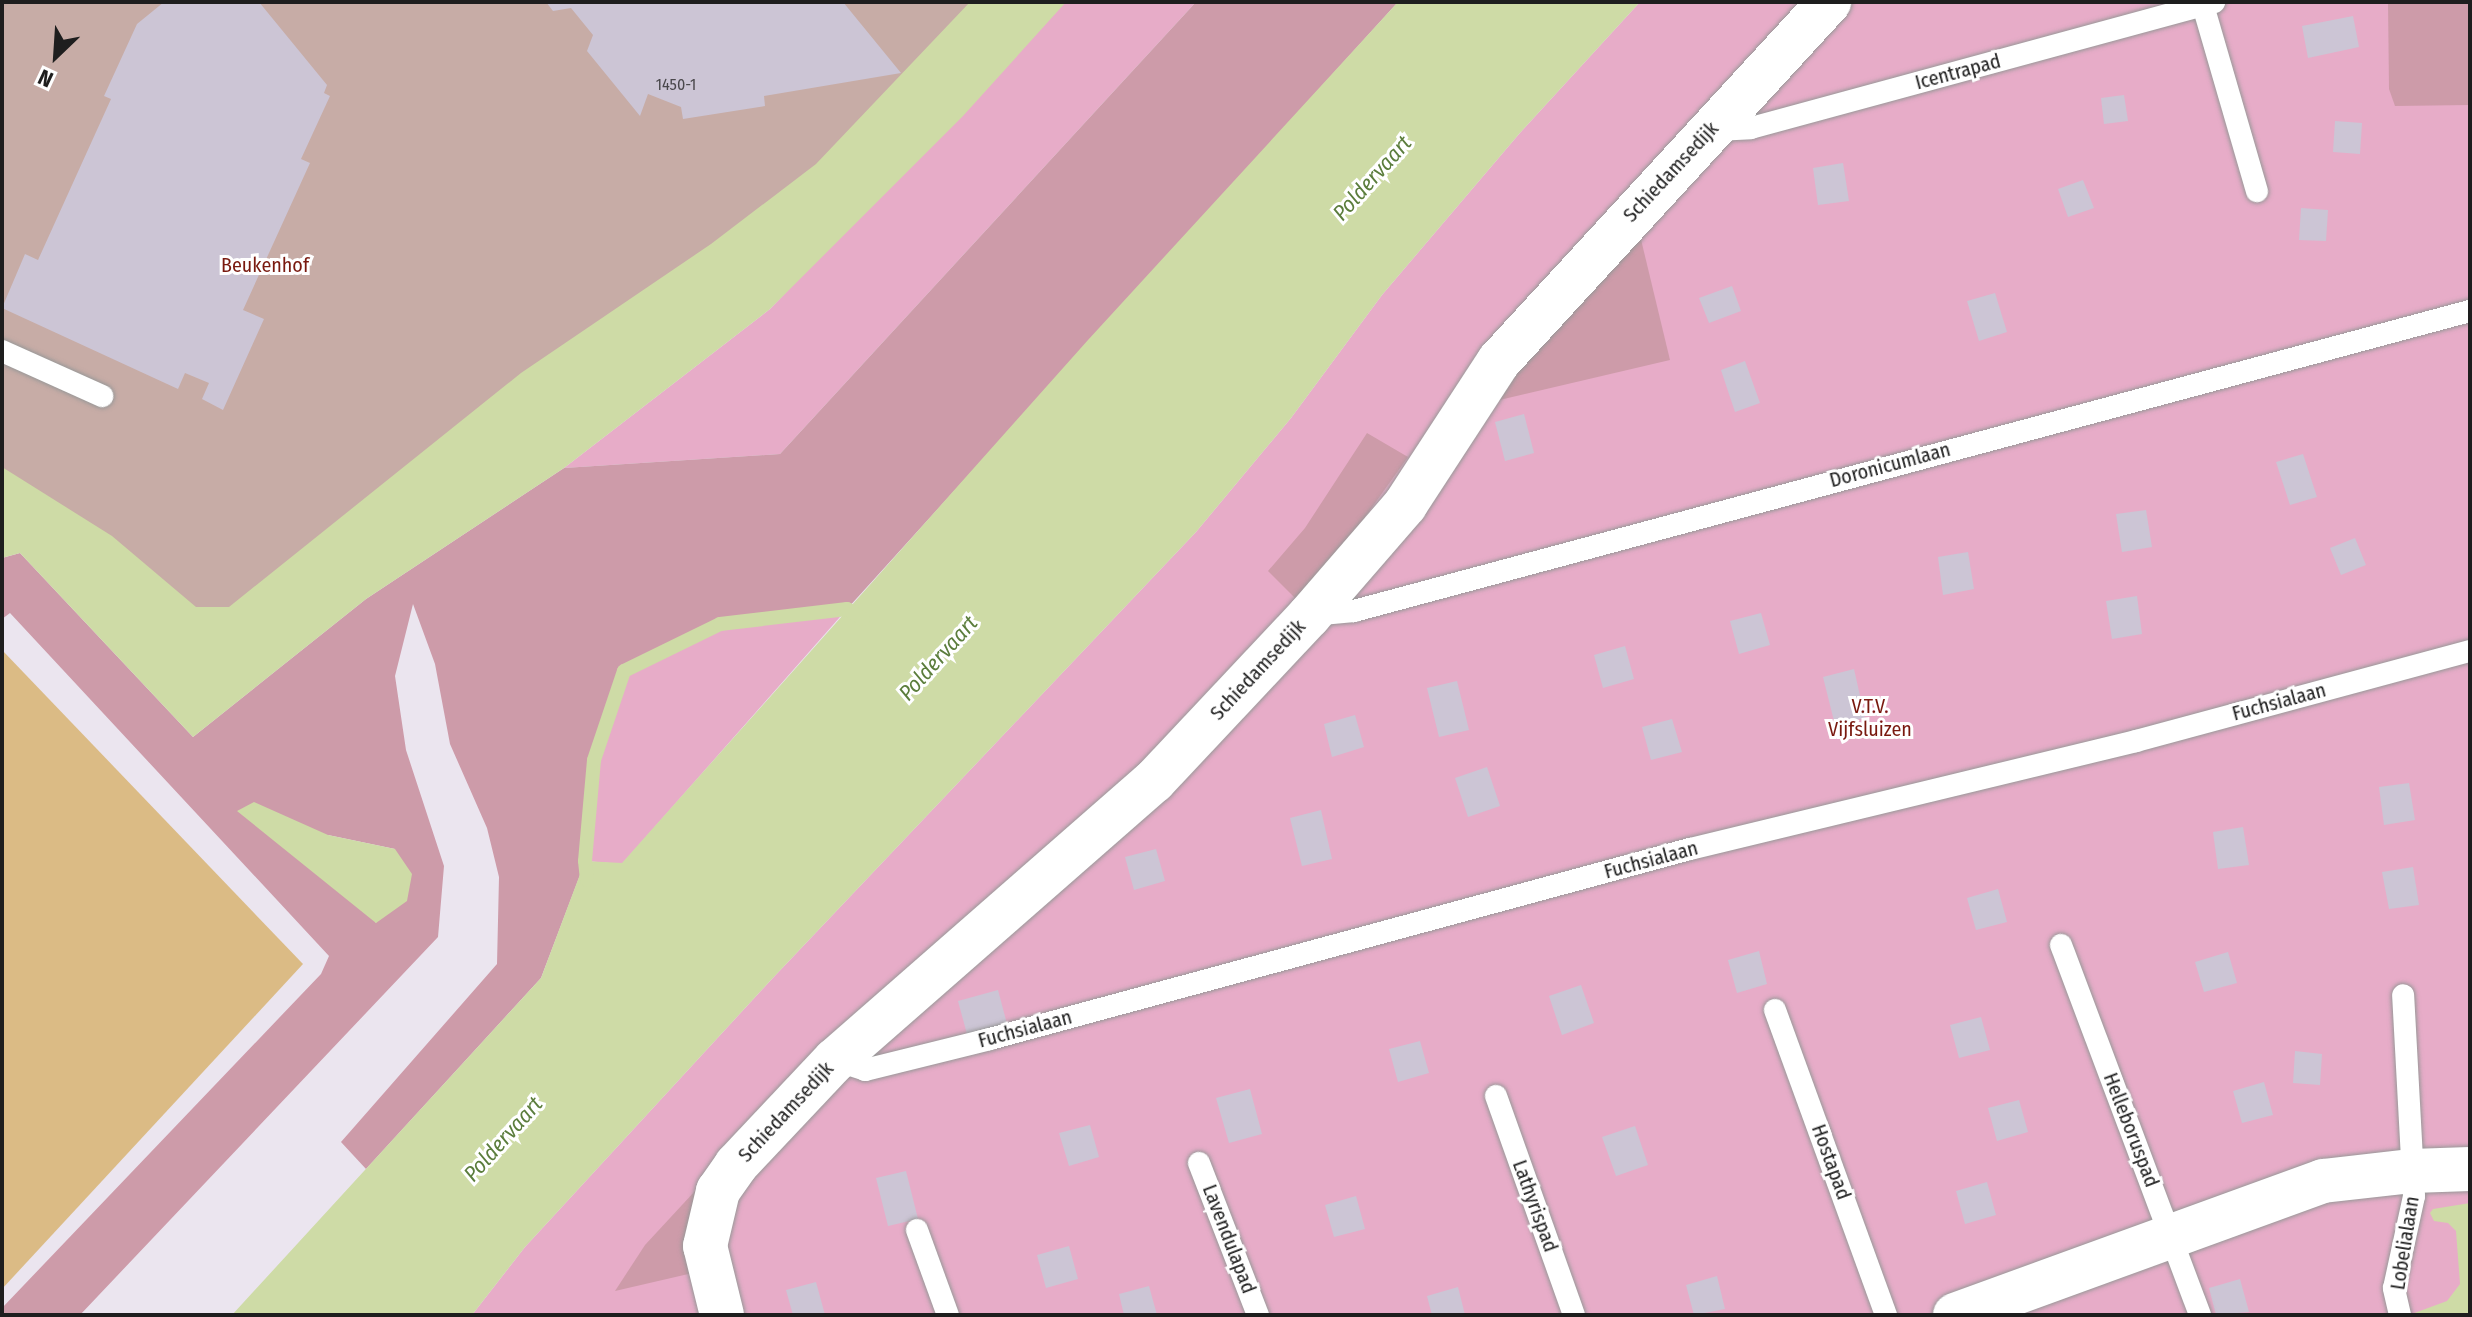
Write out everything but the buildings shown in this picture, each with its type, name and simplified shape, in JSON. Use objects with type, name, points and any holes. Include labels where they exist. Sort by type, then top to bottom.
[{"type":"street","name":"Schiedamsedijk","points":[[722,1315],[705,1246],[718,1191],[736,1165],[835,1060],[1154,781],[1309,616],[1405,505],[1499,361],[1829,2]]},
{"type":"street","points":[[1955,1315],[2323,1181],[2412,1171],[2470,1169]]},
{"type":"lane","name":"Icentrapad","points":[[1711,130],[1751,128],[2206,3],[2257,191]]},
{"type":"lane","name":"Doronicumlaan","points":[[1309,616],[1354,611],[2470,311]]},
{"type":"lane","points":[[2,351],[102,396]]},
{"type":"lane","name":"Fuchsialaan","points":[[835,1060],[865,1070],[990,1039],[1690,849],[2136,741],[2470,651]]},
{"type":"lane","name":"Helleboruspad","points":[[2061,945],[2200,1315]]},
{"type":"lane","name":"Lobelialaan","points":[[2399,1312],[2394,1288],[2414,1196],[2403,995]]},
{"type":"lane","name":"Hostapad","points":[[1775,1010],[1886,1315]]},
{"type":"lane","name":"Lathyrispad","points":[[1496,1096],[1574,1315]]},
{"type":"lane","name":"Lavendulapad","points":[[1199,1163],[1258,1315]]},
{"type":"lane","points":[[917,1230],[948,1315]]},
{"type":"green space","name":"Beukenhof","points":[[2,2],[985,2],[792,214],[219,631],[2,503]]},
{"type":"green space","points":[[1065,2],[1196,2],[780,454],[564,468],[770,309]]},
{"type":"green space","name":"V.T.V. Vijfsluizen","points":[[1640,2],[2470,2],[2470,1315],[472,1315],[525,1247],[770,981],[1196,532],[1291,418],[1382,295],[1519,134]]},
{"type":"green space","points":[[847,609],[622,864],[585,861],[594,760],[624,671],[720,624]]},
{"type":"shaded area","points":[[1196,2],[1398,2],[847,609],[720,624],[624,671],[594,761],[585,862],[541,978],[366,1169],[341,1142],[497,964],[499,877],[487,828],[450,744],[435,664],[413,604],[395,676],[406,750],[444,866],[438,937],[80,1315],[2,1315],[2,1308],[321,974],[329,956],[10,613],[2,619],[2,558],[20,553],[193,737],[366,599],[564,468],[780,454]],"holes":[[[328,835],[395,849],[376,923]]]},
{"type":"shaded area","points":[[2388,2],[2470,2],[2470,105],[2395,106],[2389,89]]},
{"type":"shaded area","points":[[1638,227],[1670,360],[1491,402]]},
{"type":"shaded area","points":[[1367,433],[1408,457],[1302,605],[1268,571],[1305,528]]},
{"type":"shaded area","points":[[2,650],[303,964],[2,1289]]},
{"type":"shaded area","points":[[707,1178],[697,1272],[615,1291],[645,1245]]},
{"type":"water","points":[[970,2],[1066,2],[963,116],[770,309],[564,468],[366,599],[193,737],[20,553],[2,558],[2,467],[112,536],[196,607],[229,607],[521,373],[711,244],[816,164]]},
{"type":"water","name":"Poldervaart","points":[[1398,2],[1640,2],[1519,134],[1382,295],[1291,418],[1196,532],[770,981],[525,1247],[472,1315],[232,1315],[541,978],[585,861],[622,863],[1088,340]]},
{"type":"water","points":[[254,802],[328,835],[395,849],[412,874],[407,901],[376,923],[237,811]]},
{"type":"water","points":[[2470,1203],[2470,1315],[2409,1315],[2447,1301],[2460,1284],[2456,1231],[2448,1223],[2434,1221],[2430,1213],[2433,1209]]},
{"type":"waterway","points":[[587,880],[585,861],[594,760],[624,671],[720,624],[847,609],[863,619]]}]
